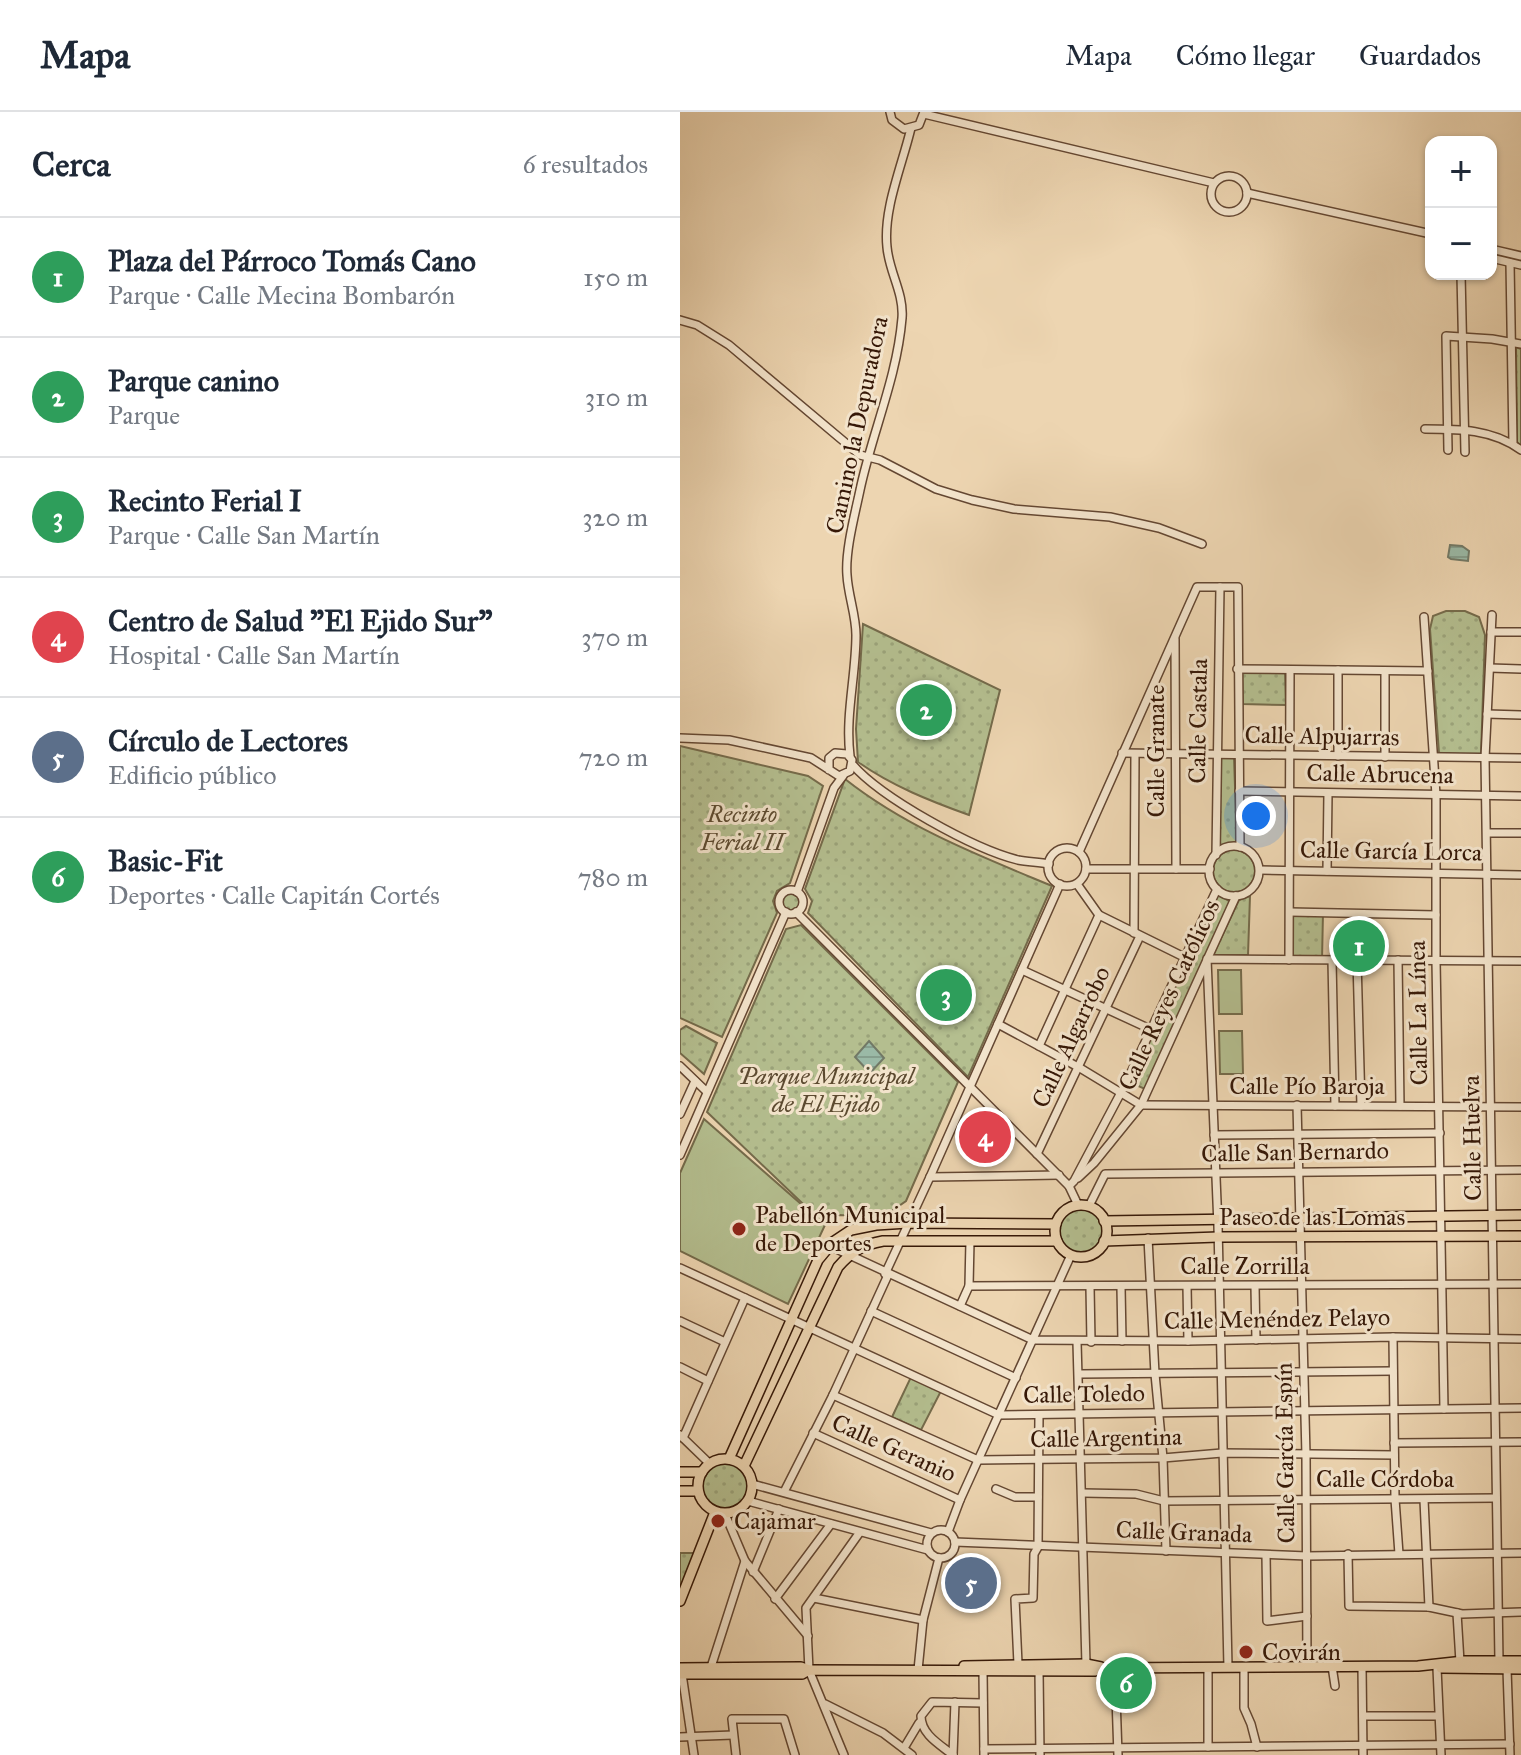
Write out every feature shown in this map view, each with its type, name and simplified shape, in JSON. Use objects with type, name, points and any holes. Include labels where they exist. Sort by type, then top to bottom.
[{"type":"main road","points":[[1083,1206],[1097,1211],[1104,1221],[1104,1241],[1087,1256],[1071,1255],[1057,1241],[1056,1224],[1064,1211],[1083,1206]]},
{"type":"main road","name":"Paseo de las Lomas","points":[[1104,1221],[1521,1215]]},
{"type":"main road","points":[[729,1459],[818,1260],[851,1230],[908,1223],[1056,1224]]},
{"type":"main road","name":"Paseo de las Lomas","points":[[1104,1241],[1218,1237],[1521,1236]]},
{"type":"main road","points":[[744,1466],[838,1267],[847,1256],[863,1245],[900,1241],[1057,1241]]},
{"type":"main road","points":[[729,1459],[744,1466],[752,1484],[748,1501],[734,1512],[720,1513],[701,1500],[698,1491],[702,1472],[710,1464],[729,1459]]},
{"type":"main road","points":[[680,1472],[702,1472]]},
{"type":"main road","points":[[680,1491],[698,1491]]},
{"type":"main road","points":[[680,1601],[720,1513]]},
{"type":"main road","points":[[681,1672],[707,1667],[1039,1671],[1418,1666],[1476,1661],[1521,1669]]},
{"type":"main road","points":[[1418,1666],[1503,1665],[1521,1661]]},
{"type":"main road","points":[[941,1671],[978,1664],[1086,1664],[1104,1668]]},
{"type":"main road","points":[[1059,1670],[1060,1667],[1086,1664]]},
{"type":"main road","points":[[983,1671],[1006,1665]]},
{"type":"main road","points":[[681,1672],[802,1674],[809,1670]]},
{"type":"street","points":[[890,112],[897,126],[911,128],[919,125],[924,113],[1214,183]]},
{"type":"street","name":"Camino la Depuradora","points":[[851,760],[847,734],[854,681],[856,630],[847,569],[861,488],[890,383],[903,315],[901,296],[889,261],[886,224],[911,128]]},
{"type":"street","points":[[1221,177],[1237,177],[1243,181],[1246,203],[1231,213],[1220,210],[1211,199],[1210,191],[1214,183],[1221,177]]},
{"type":"street","points":[[1247,193],[1425,233]]},
{"type":"street","points":[[1497,250],[1521,256]]},
{"type":"street","points":[[1497,260],[1521,265]]},
{"type":"street","points":[[1510,263],[1513,444]]},
{"type":"street","points":[[1461,280],[1465,452]]},
{"type":"street","points":[[680,320],[697,325],[729,345],[860,455],[880,460],[936,489],[1014,509],[1110,517],[1159,528],[1202,544]]},
{"type":"street","points":[[1448,450],[1446,336],[1521,344]]},
{"type":"street","points":[[1425,429],[1464,429],[1491,434],[1521,450]]},
{"type":"street","points":[[1079,852],[1197,587],[1220,587]]},
{"type":"street","name":"Calle Castala","points":[[1216,855],[1220,587],[1238,587],[1240,847]]},
{"type":"street","name":"Calle Huelva","points":[[1492,615],[1485,758],[1496,1498],[1498,1612],[1510,1755]]},
{"type":"street","name":"Calle La Línea","points":[[1424,617],[1436,795],[1444,1409]]},
{"type":"street","points":[[1491,632],[1521,632]]},
{"type":"street","name":"Calle Granate","points":[[1175,633],[1176,869]]},
{"type":"street","points":[[1490,668],[1521,669]]},
{"type":"street","points":[[1237,669],[1428,671]]},
{"type":"street","points":[[1289,960],[1290,670]]},
{"type":"street","points":[[1338,670],[1338,756]]},
{"type":"street","points":[[1385,671],[1385,757]]},
{"type":"street","points":[[1487,714],[1521,715]]},
{"type":"street","name":"Camino la Depuradora","points":[[833,754],[847,734]]},
{"type":"street","points":[[680,738],[729,740],[811,758],[830,771],[865,778]]},
{"type":"street","points":[[811,758],[843,752],[865,778],[904,805],[981,847],[1018,860],[1049,864]]},
{"type":"street","name":"Calle Alpujarras","points":[[1122,753],[1521,758]]},
{"type":"street","points":[[833,754],[828,762],[834,788]]},
{"type":"street","name":"Calle Algarrobo","points":[[1037,1154],[1108,1009],[1137,935],[1135,754]]},
{"type":"street","points":[[797,892],[834,788],[845,775],[851,760]]},
{"type":"street","name":"Calle Abrucena","points":[[1239,791],[1521,796]]},
{"type":"street","points":[[1327,871],[1328,793]]},
{"type":"street","points":[[1487,833],[1521,833]]},
{"type":"street","points":[[1240,847],[1254,855],[1260,870],[1256,885],[1243,895],[1222,893],[1212,883],[1210,869],[1216,855],[1227,848],[1240,847]]},
{"type":"street","points":[[1077,884],[1060,884],[1051,876],[1049,864],[1055,853],[1061,850],[1079,852]]},
{"type":"street","points":[[1077,884],[1086,869],[1079,852]]},
{"type":"street","points":[[1086,869],[1210,869]]},
{"type":"street","name":"Calle García Lorca","points":[[1260,870],[1521,875]]},
{"type":"street","points":[[784,1492],[854,1349],[1060,884]]},
{"type":"street","points":[[1077,884],[1099,915],[1184,957]]},
{"type":"street","name":"Calle Reyes Católicos","points":[[1072,1184],[1121,1091],[1217,889]]},
{"type":"street","points":[[790,890],[797,892],[803,900],[802,907],[796,912],[786,912],[780,904],[781,897],[790,890]]},
{"type":"street","name":"Calle Reyes Católicos","points":[[1072,1184],[1094,1163],[1141,1105],[1236,896]]},
{"type":"street","points":[[680,1155],[786,912]]},
{"type":"street","points":[[796,912],[1037,1154],[1072,1184],[1083,1206]]},
{"type":"street","points":[[1290,912],[1436,915]]},
{"type":"street","points":[[1039,1046],[1099,915]]},
{"type":"street","points":[[1228,1667],[1218,1237],[1207,959],[1521,961]]},
{"type":"street","points":[[1332,960],[1335,1106]]},
{"type":"street","points":[[1357,960],[1361,1106]]},
{"type":"street","points":[[1398,960],[1400,1106]]},
{"type":"street","points":[[1022,970],[1150,1029]]},
{"type":"street","points":[[998,1024],[1141,1105]]},
{"type":"street","points":[[680,1066],[707,1092]]},
{"type":"street","points":[[680,1114],[695,1081]]},
{"type":"street","name":"Calle Pío Baroja","points":[[1141,1105],[1521,1107]]},
{"type":"street","points":[[1297,1105],[1301,1218]]},
{"type":"street","points":[[1214,1135],[1440,1133]]},
{"type":"street","name":"Calle San Bernardo","points":[[1083,1206],[1105,1174],[1521,1170]]},
{"type":"street","points":[[930,1177],[1059,1175]]},
{"type":"street","name":"Calle García Espín","points":[[1301,1218],[1307,1666]]},
{"type":"street","points":[[1148,1238],[1166,1551]]},
{"type":"street","points":[[960,1306],[969,1286],[970,1241]]},
{"type":"street","points":[[830,1246],[1033,1340]]},
{"type":"street","points":[[948,1532],[1071,1255]]},
{"type":"street","name":"Calle Toledo","points":[[680,1268],[999,1415],[1521,1408]]},
{"type":"street","name":"Calle Zorrilla","points":[[969,1286],[1521,1284]]},
{"type":"street","points":[[1187,1286],[1188,1341]]},
{"type":"street","points":[[1255,1286],[1256,1340]]},
{"type":"street","points":[[1090,1287],[1091,1342]]},
{"type":"street","points":[[1121,1287],[1122,1341]]},
{"type":"street","points":[[710,1464],[681,1436],[745,1298]]},
{"type":"street","points":[[871,1311],[1016,1378]]},
{"type":"street","points":[[680,1321],[725,1342]]},
{"type":"street","points":[[1393,1337],[1395,1499],[1399,1554]]},
{"type":"street","name":"Calle Menéndez Pelayo","points":[[1033,1340],[1521,1339]]},
{"type":"street","points":[[1077,1342],[1086,1664]]},
{"type":"street","points":[[680,1367],[708,1381]]},
{"type":"street","points":[[1080,1374],[1393,1371]]},
{"type":"street","name":"Calle Argentina","points":[[833,1395],[978,1460],[1163,1458],[1222,1453],[1394,1455]]},
{"type":"street","points":[[1018,1664],[1015,1599],[1033,1598],[1034,1554],[1038,1547],[1039,1415]]},
{"type":"street","name":"Calle Geranio","points":[[813,1433],[960,1500]]},
{"type":"street","points":[[1394,1443],[1521,1442]]},
{"type":"street","points":[[752,1484],[931,1533]]},
{"type":"street","points":[[996,1489],[1015,1497],[1038,1497]]},
{"type":"street","name":"Calle Córdoba","points":[[1083,1493],[1136,1494],[1164,1501],[1496,1498]]},
{"type":"street","points":[[1424,1500],[1429,1607]]},
{"type":"street","points":[[748,1501],[928,1550],[939,1558]]},
{"type":"street","points":[[753,1572],[779,1509]]},
{"type":"street","points":[[720,1513],[745,1561],[808,1636]]},
{"type":"street","points":[[775,1599],[831,1524]]},
{"type":"street","points":[[928,1550],[927,1541],[931,1533],[940,1529],[948,1532],[955,1542],[951,1554],[939,1558]]},
{"type":"street","points":[[844,1755],[809,1670],[806,1608],[860,1532]]},
{"type":"street","name":"Calle Granada","points":[[955,1542],[1307,1556],[1521,1553]]},
{"type":"street","points":[[1348,1554],[1349,1606],[1429,1607],[1457,1613],[1521,1612]]},
{"type":"street","points":[[1266,1555],[1267,1621],[1307,1616]]},
{"type":"street","points":[[918,1670],[923,1620],[939,1558]]},
{"type":"street","points":[[707,1667],[745,1561]]},
{"type":"street","points":[[814,1598],[923,1620]]},
{"type":"street","points":[[1457,1613],[1460,1662]]},
{"type":"street","points":[[1441,1755],[1437,1668],[1476,1661]]},
{"type":"street","points":[[1332,1666],[1335,1686]]},
{"type":"street","points":[[1244,1667],[1244,1708],[1257,1747]]},
{"type":"street","points":[[1362,1667],[1363,1750]]},
{"type":"street","points":[[1115,1668],[1118,1751]]},
{"type":"street","points":[[1208,1668],[1208,1747]]},
{"type":"street","points":[[983,1671],[984,1752],[1183,1752],[1208,1747],[1257,1747],[1269,1751],[1363,1750],[1510,1744]]},
{"type":"street","points":[[1039,1671],[1040,1752]]},
{"type":"street","points":[[681,1672],[694,1755]]},
{"type":"street","points":[[904,1748],[932,1702],[983,1703]]},
{"type":"street","points":[[953,1755],[955,1702]]},
{"type":"street","points":[[825,1704],[883,1733],[912,1755]]},
{"type":"street","points":[[1363,1716],[1438,1716]]},
{"type":"street","points":[[736,1755],[732,1719],[784,1719],[795,1755]]},
{"type":"street","points":[[921,1720],[924,1731],[953,1755]]},
{"type":"street","points":[[680,1737],[733,1735]]},
{"type":"green space","points":[[1516,347],[1521,349],[1521,446],[1517,442]]},
{"type":"green space","points":[[1446,611],[1465,611],[1479,617],[1485,635],[1481,755],[1439,753],[1430,629],[1433,616]]},
{"type":"green space","points":[[863,624],[1000,690],[969,815],[912,792],[858,762],[856,729]]},
{"type":"green space","points":[[1242,673],[1285,673],[1286,705],[1243,704]]},
{"type":"green space","name":"Recinto Ferial II","points":[[680,746],[808,776],[823,786],[790,883],[777,891],[773,901],[777,913],[722,1037],[680,1018]]},
{"type":"green space","points":[[1220,758],[1234,758],[1237,843],[1218,846]]},
{"type":"green space","points":[[845,779],[919,826],[1052,886],[968,1077],[808,913],[812,901],[805,889]]},
{"type":"green space","points":[[1234,850],[1249,856],[1255,871],[1249,886],[1234,892],[1219,886],[1213,871],[1219,856]]},
{"type":"green space","points":[[791,890],[799,894],[803,902],[799,910],[791,914],[783,910],[779,902],[783,894]]},
{"type":"green space","points":[[1217,895],[1230,901],[1145,1089],[1129,1082]]},
{"type":"green space","points":[[1250,896],[1248,955],[1213,955],[1239,900]]},
{"type":"green space","points":[[1290,912],[1323,913],[1322,960],[1289,960]]},
{"type":"green space","name":"Parque Municipal de El Ejido","points":[[801,925],[958,1082],[906,1201],[890,1212],[867,1217],[840,1215],[825,1225],[707,1112],[786,929]]},
{"type":"green space","points":[[1363,933],[1369,960],[1339,960]]},
{"type":"green space","points":[[1218,970],[1241,970],[1242,1014],[1219,1014]]},
{"type":"green space","points":[[686,1026],[717,1043],[704,1074],[680,1053],[680,1030]]},
{"type":"green space","points":[[1219,1031],[1242,1031],[1243,1074],[1220,1074]]},
{"type":"green space","points":[[704,1119],[825,1225],[788,1304],[680,1251],[680,1173]]},
{"type":"green space","points":[[1081,1208],[1097,1214],[1103,1230],[1097,1246],[1081,1252],[1065,1246],[1059,1230],[1065,1214]]},
{"type":"green space","points":[[911,1377],[941,1391],[921,1430],[892,1417]]},
{"type":"green space","points":[[725,1462],[742,1469],[749,1486],[742,1503],[725,1510],[708,1503],[701,1486],[708,1469]]},
{"type":"green space","points":[[680,1553],[699,1553],[680,1595]]},
{"type":"shaded area","points":[[1450,545],[1462,546],[1469,551],[1468,561],[1448,557]]},
{"type":"shaded area","points":[[869,1041],[884,1058],[870,1073],[855,1057]]},
{"type":"place","name":"Parque canino","points":[[926,710]]},
{"type":"place","name":"Plaza del Párroco Tomás Cano","points":[[1359,946]]},
{"type":"place","name":"Recinto Ferial I","points":[[946,995]]},
{"type":"place","name":"Centro de Salud \"El Ejido Sur\"","points":[[985,1137]]},
{"type":"place","name":"Pabellón Municipal de Deportes","points":[[739,1229]]},
{"type":"place","name":"Cajamar","points":[[718,1521]]},
{"type":"place","name":"Círculo de Lectores","points":[[971,1583]]},
{"type":"place","name":"Covirán","points":[[1246,1652]]},
{"type":"place","name":"Basic-Fit","points":[[1126,1683]]}]
